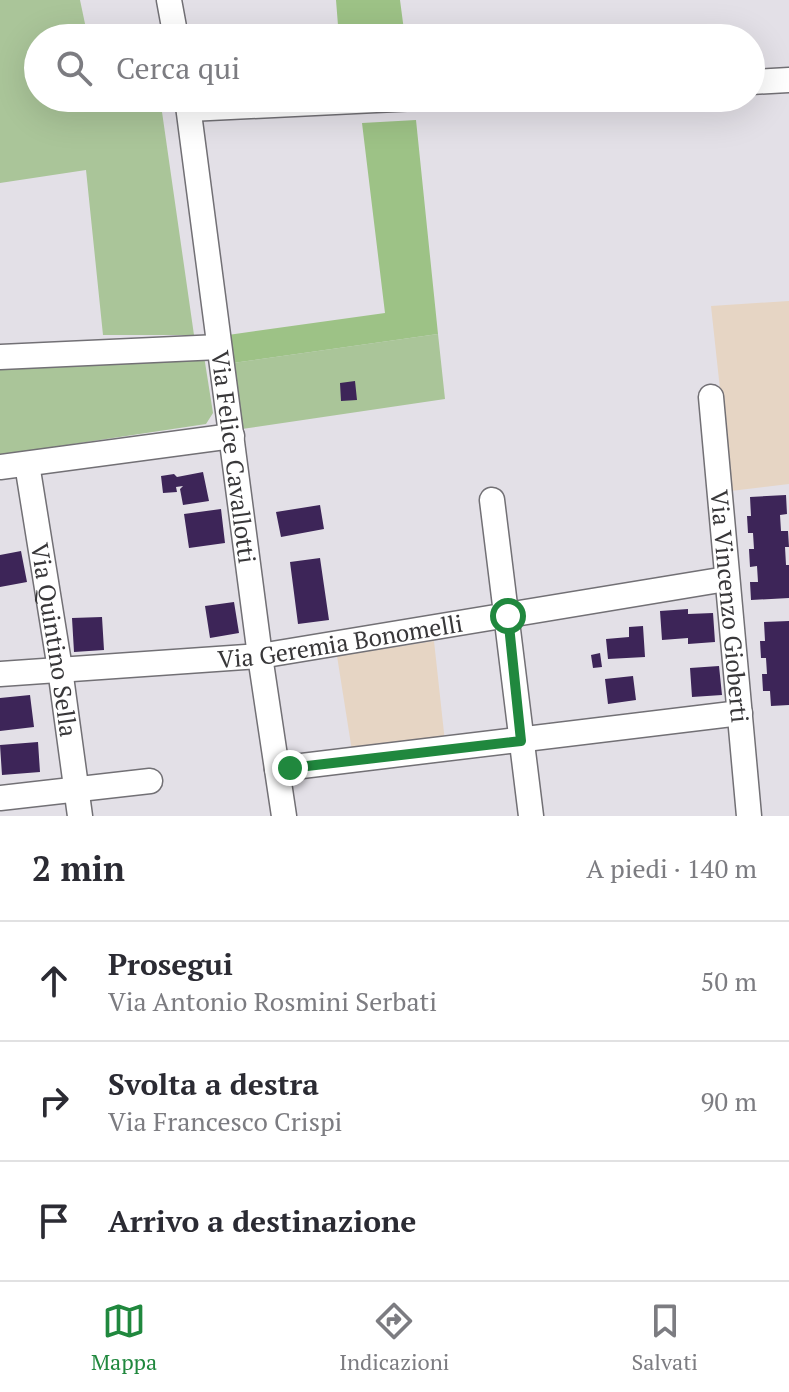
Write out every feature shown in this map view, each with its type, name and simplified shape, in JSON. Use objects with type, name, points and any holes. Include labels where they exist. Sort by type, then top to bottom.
[{"type":"street","points":[[169,0],[173,24]]},
{"type":"street","points":[[765,81],[789,80]]},
{"type":"street","name":"Via Felice Cavallotti","points":[[189,112],[284,816]]},
{"type":"street","points":[[0,357],[219,347]]},
{"type":"street","name":"Via Vincenzo Gioberti","points":[[711,397],[749,816]]},
{"type":"street","points":[[0,467],[232,436]]},
{"type":"street","name":"Via Quintino Sella","points":[[27,464],[80,816]]},
{"type":"street","points":[[492,500],[531,816]]},
{"type":"street","name":"Via Geremia Bonomelli","points":[[0,674],[260,656],[726,579]]},
{"type":"street","points":[[277,769],[740,713]]},
{"type":"street","points":[[0,798],[150,781]]},
{"type":"shaded area","points":[[789,301],[789,484],[731,491],[711,306]]},
{"type":"shaded area","points":[[434,641],[445,742],[352,751],[337,656]]},
{"type":"green space","points":[[0,0],[80,0],[85,24],[24,24],[24,112],[162,112],[194,335],[103,335],[86,170],[0,183]]},
{"type":"green space","points":[[336,0],[400,0],[403,24],[338,24]]},
{"type":"green space","points":[[416,120],[438,334],[233,363],[228,335],[385,313],[362,123]]},
{"type":"green space","points":[[438,334],[445,399],[242,429],[233,363]]},
{"type":"green space","points":[[204,356],[213,413],[206,424],[0,455],[0,366]]},
{"type":"building","points":[[355,381],[357,400],[341,401],[340,383]]},
{"type":"building","points":[[203,472],[209,501],[183,505],[180,489],[183,486],[176,487],[177,492],[163,493],[161,476],[174,474],[177,477]]},
{"type":"building","points":[[786,495],[787,514],[780,515],[781,531],[788,531],[789,547],[785,547],[786,565],[789,565],[789,598],[751,600],[750,582],[758,582],[757,566],[750,567],[749,549],[754,549],[753,533],[748,533],[750,497]]},
{"type":"building","points":[[320,505],[324,529],[281,537],[276,512]]},
{"type":"building","points":[[221,509],[225,543],[189,548],[184,514]]},
{"type":"building","points":[[21,551],[27,582],[0,587],[0,555]]},
{"type":"building","points":[[320,558],[329,620],[298,624],[290,562]]},
{"type":"building","points":[[234,602],[239,633],[210,638],[205,606]]},
{"type":"building","points":[[688,609],[688,614],[713,613],[715,642],[688,644],[688,638],[662,640],[660,611]]},
{"type":"building","points":[[102,617],[104,650],[74,652],[72,618]]},
{"type":"building","points":[[789,621],[789,705],[771,706],[770,691],[763,691],[762,674],[767,674],[766,658],[761,658],[760,641],[765,641],[764,622]]},
{"type":"building","points":[[643,626],[645,657],[608,659],[606,639],[629,637],[629,627]]},
{"type":"building","points":[[600,653],[602,667],[593,668],[591,655]]},
{"type":"building","points":[[719,666],[722,695],[692,697],[690,668]]},
{"type":"building","points":[[633,676],[636,700],[608,704],[605,679]]},
{"type":"building","points":[[30,695],[34,727],[0,731],[0,698]]},
{"type":"building","points":[[38,742],[40,772],[2,775],[0,745]]},
{"type":"route","points":[[290,768],[521,741],[508,616]]}]
